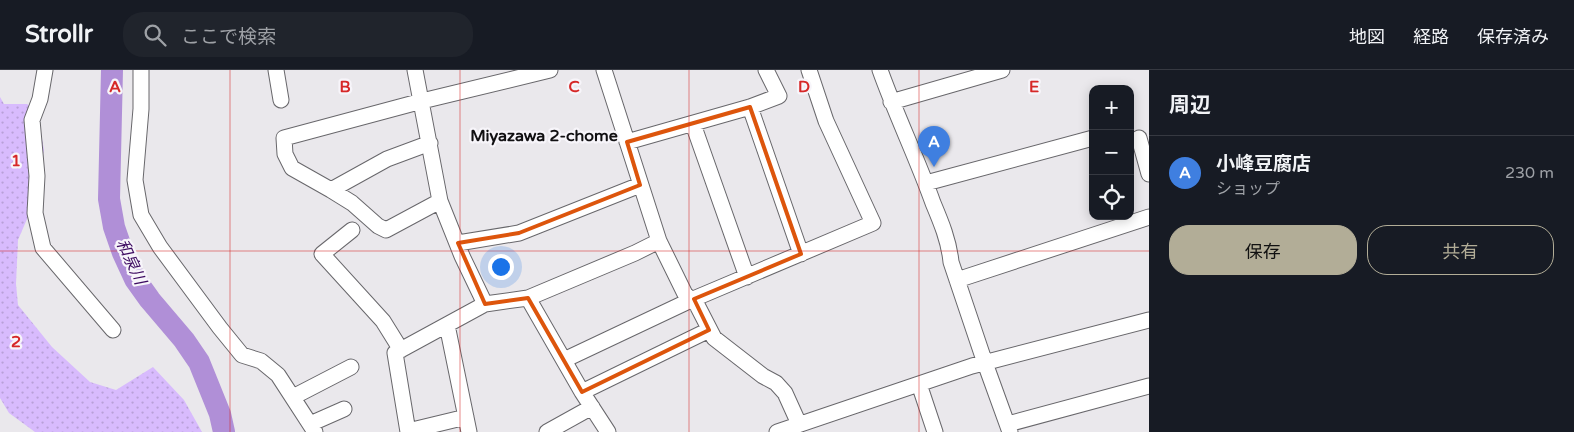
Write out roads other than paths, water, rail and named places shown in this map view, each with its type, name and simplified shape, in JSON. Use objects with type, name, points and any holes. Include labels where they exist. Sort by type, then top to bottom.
[{"type":"street","points":[[45,70],[40,99],[32,120],[37,176],[35,213],[43,248],[114,330]]},
{"type":"street","points":[[141,70],[135,180],[141,215],[160,247],[242,355],[261,361],[278,375],[313,428],[344,408]]},
{"type":"street","points":[[276,70],[280,100]]},
{"type":"street","points":[[415,70],[440,201],[485,304]]},
{"type":"street","points":[[440,201],[386,230],[378,226],[352,203],[292,168],[285,154],[284,138],[422,101],[500,76],[550,70]]},
{"type":"street","points":[[604,70],[659,241],[685,294],[697,305],[714,338],[763,376],[776,382],[785,393],[789,429],[972,366],[1149,320]]},
{"type":"street","points":[[627,142],[750,107],[779,96],[766,70]]},
{"type":"street","points":[[564,360],[692,300],[873,223],[826,121],[809,70]]},
{"type":"street","points":[[880,70],[891,102],[926,183],[949,245],[951,262],[1009,428],[1149,386]]},
{"type":"street","points":[[891,102],[1002,70]]},
{"type":"street","points":[[750,107],[801,254]]},
{"type":"street","points":[[693,124],[747,277]]},
{"type":"street","points":[[1139,134],[1149,174]]},
{"type":"street","points":[[926,183],[1089,139]]},
{"type":"street","points":[[330,190],[387,159],[430,144]]},
{"type":"street","points":[[458,243],[519,233],[640,186]]},
{"type":"street","points":[[957,280],[1149,217]]},
{"type":"street","points":[[352,230],[322,254],[383,322],[401,350]]},
{"type":"street","points":[[447,324],[467,425],[408,432],[396,353],[447,324],[485,304],[528,298],[636,253],[659,241]]},
{"type":"street","points":[[528,298],[582,392],[608,432]]},
{"type":"street","points":[[582,392],[709,330]]},
{"type":"street","points":[[293,398],[351,367]]},
{"type":"street","points":[[919,384],[935,432]]},
{"type":"street","points":[[547,432],[592,407]]},
{"type":"waterway","name":"和泉川","points":[[112,70],[109,199],[114,227],[135,279],[184,340],[199,362],[220,414],[224,432]]},
{"type":"place","name":"小峰豆腐店","points":[[934,167]]},
{"type":"district","name":"Miyazawa 2-chome","points":[[544,136]]}]
